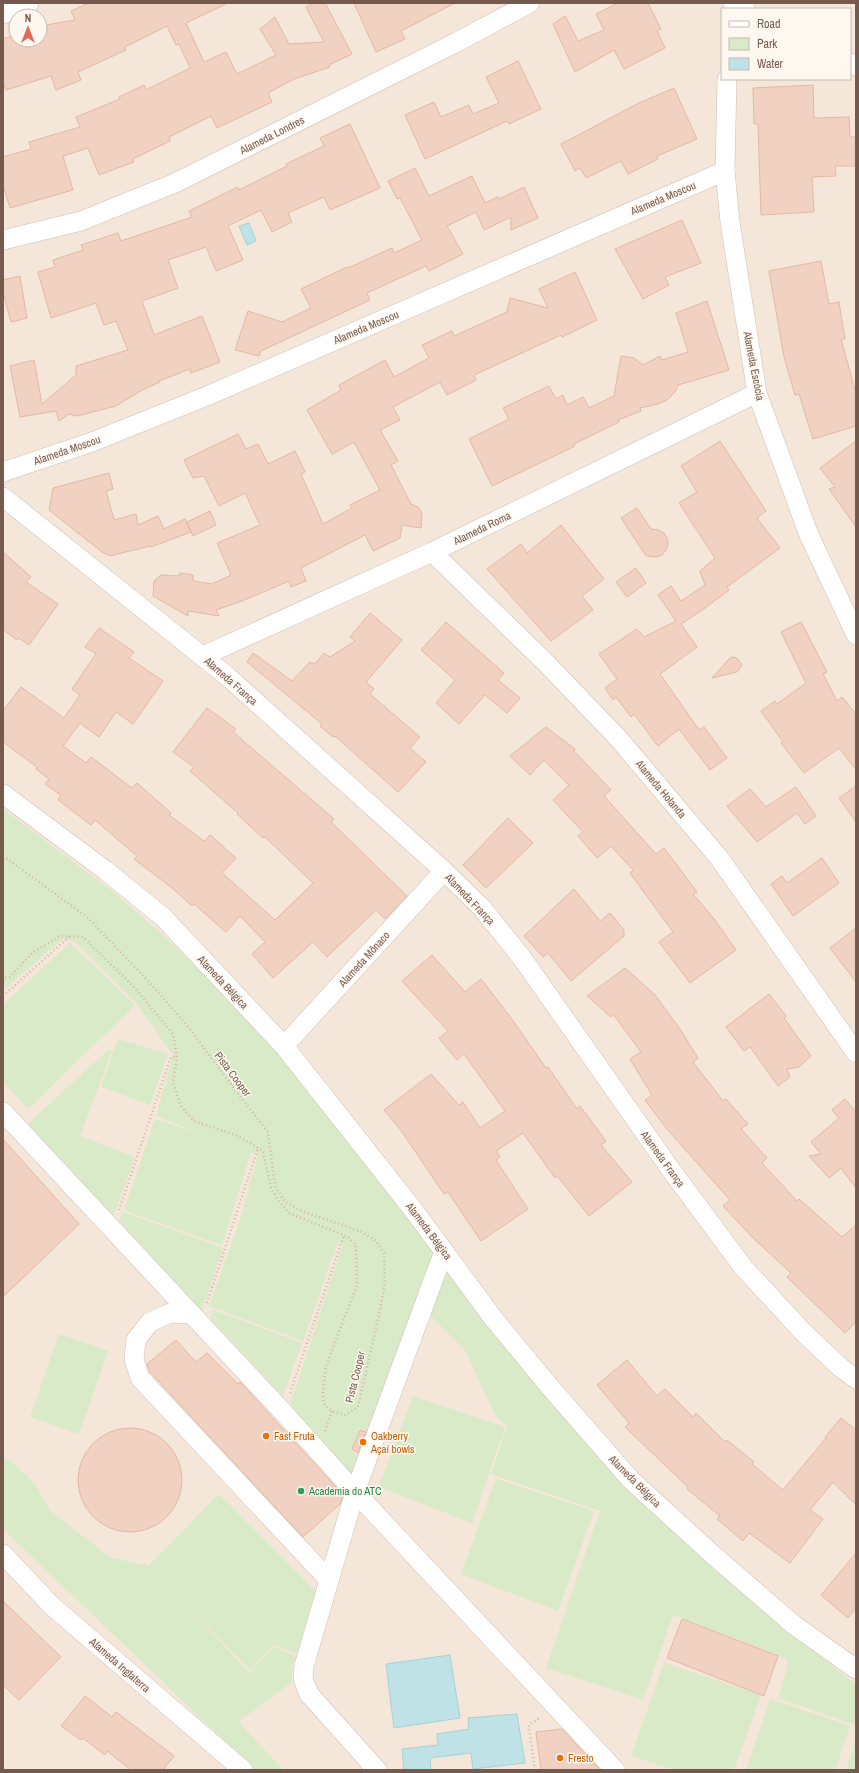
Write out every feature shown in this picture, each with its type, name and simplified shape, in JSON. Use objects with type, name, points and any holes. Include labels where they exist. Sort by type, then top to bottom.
[{"type":"street","points":[[3,14],[29,3]]},
{"type":"street","name":"Alameda Londres","points":[[3,240],[82,221],[174,183],[450,45],[530,3]]},
{"type":"street","points":[[733,3],[743,8]]},
{"type":"street","name":"Alameda Escócia","points":[[726,80],[725,171],[730,222],[757,392],[809,535],[856,635]]},
{"type":"street","name":"Alameda Moscou","points":[[3,472],[92,442],[207,396],[725,171]]},
{"type":"street","name":"Alameda Roma","points":[[203,656],[432,552],[757,392]]},
{"type":"street","name":"Alameda França","points":[[3,497],[227,676],[444,871],[482,908],[522,958],[671,1170],[743,1267],[803,1332],[840,1367],[856,1379]]},
{"type":"street","name":"Alameda Holanda","points":[[432,552],[545,662],[618,738],[715,853],[856,1054]]},
{"type":"street","name":"Alameda Bélgica","points":[[3,794],[105,870],[163,917],[284,1046],[410,1206],[493,1318],[550,1387],[631,1480],[712,1554],[794,1625],[856,1669]]},
{"type":"street","name":"Alameda Mônaco","points":[[284,1046],[444,871]]},
{"type":"street","points":[[3,1112],[615,1770]]},
{"type":"street","points":[[377,1770],[309,1694],[303,1679],[304,1666],[355,1492],[444,1251]]},
{"type":"street","points":[[195,1319],[170,1312],[150,1322],[136,1340],[134,1358],[140,1378],[329,1580]]},
{"type":"street","name":"Alameda Inglaterra","points":[[3,1554],[52,1606],[243,1770]]},
{"type":"path","name":"Pista Cooper","points":[[3,856],[87,917],[150,983],[186,1024],[268,1132],[275,1186],[285,1202],[302,1211],[362,1232],[376,1241],[384,1253],[385,1282],[358,1408],[345,1415],[332,1411],[325,1406],[323,1399],[326,1366],[357,1285],[356,1245],[344,1235],[289,1213],[278,1200],[271,1188],[263,1151],[258,1148]]},
{"type":"path","points":[[3,978],[10,977],[31,954],[60,936],[83,937],[135,988],[173,1034],[177,1057],[173,1083],[181,1106],[194,1121],[238,1136],[258,1148],[195,1319]]},
{"type":"path","points":[[3,996],[70,936]]},
{"type":"path","points":[[112,1230],[172,1057],[177,1057]]},
{"type":"path","points":[[283,1412],[344,1235]]},
{"type":"path","points":[[535,1770],[529,1725],[543,1715],[552,1702]]},
{"type":"shaded area","points":[[3,3],[856,3],[856,1770],[3,1770]]},
{"type":"green space","points":[[3,809],[116,894],[165,937],[244,1013],[309,1084],[436,1253],[373,1433],[359,1428],[351,1450],[363,1459],[353,1477],[318,1439],[290,1405],[343,1244],[243,1207],[258,1155],[251,1152],[222,1245],[124,1210],[155,1119],[202,1134],[156,1116],[173,1055],[136,1003],[74,941],[63,939],[3,990]]},
{"type":"green space","points":[[70,943],[135,1005],[28,1109],[3,1082],[3,1005]]},
{"type":"green space","points":[[118,1039],[168,1054],[150,1105],[101,1087]]},
{"type":"green space","points":[[108,1050],[112,1051],[80,1136],[135,1157],[113,1217],[28,1124]]},
{"type":"green space","points":[[244,1208],[338,1242],[303,1341],[209,1306]]},
{"type":"green space","points":[[123,1212],[223,1248],[202,1311],[119,1221]]},
{"type":"green space","points":[[442,1263],[754,1603],[856,1685],[856,1725],[778,1698],[788,1665],[787,1660],[673,1615],[643,1700],[546,1668],[600,1511],[491,1474],[507,1426],[495,1415],[465,1350],[425,1310]]},
{"type":"green space","points":[[213,1310],[302,1343],[283,1396],[211,1319]]},
{"type":"green space","points":[[59,1334],[108,1351],[79,1434],[30,1417]]},
{"type":"green space","points":[[413,1396],[505,1427],[472,1523],[379,1487]]},
{"type":"green space","points":[[3,1457],[11,1461],[36,1485],[50,1511],[110,1557],[138,1564],[145,1564],[148,1566],[219,1494],[317,1593],[297,1654],[273,1645],[250,1670],[151,1569],[250,1673],[273,1647],[296,1656],[292,1667],[292,1682],[238,1722],[284,1770],[255,1770],[3,1529]]},
{"type":"green space","points":[[496,1479],[594,1511],[558,1611],[461,1574]]},
{"type":"green space","points":[[664,1663],[761,1695],[734,1770],[675,1770],[631,1756]]},
{"type":"green space","points":[[770,1699],[850,1726],[835,1770],[746,1770]]},
{"type":"green space","points":[[856,1739],[856,1770],[846,1770]]},
{"type":"water","points":[[249,223],[256,241],[247,245],[239,226]]},
{"type":"water","points":[[450,1655],[460,1718],[394,1728],[386,1664]]},
{"type":"water","points":[[517,1714],[525,1763],[473,1769],[471,1753],[430,1758],[431,1770],[404,1770],[402,1749],[438,1745],[437,1734],[469,1729],[468,1718]]},
{"type":"building","points":[[89,3],[228,3],[186,23],[204,62],[226,52],[237,74],[276,55],[260,29],[275,17],[289,44],[324,42],[306,7],[314,3],[325,3],[352,54],[329,65],[330,67],[294,79],[268,93],[272,102],[217,128],[211,116],[169,137],[170,141],[133,159],[134,162],[99,175],[88,148],[63,156],[73,190],[10,208],[3,185],[3,157],[31,149],[29,142],[80,127],[76,117],[120,99],[119,97],[144,85],[146,90],[190,68],[179,44],[176,45],[167,26],[125,47],[126,50],[78,72],[81,80],[56,90],[51,76],[6,90],[3,81],[3,39],[8,37],[8,48],[48,48],[48,25],[75,20],[71,11]]},
{"type":"building","points":[[354,3],[455,3],[401,31],[405,39],[376,52]]},
{"type":"building","points":[[618,3],[648,3],[661,29],[657,31],[665,48],[624,69],[614,50],[575,72],[553,24],[565,16],[578,41],[604,30],[596,14]]},
{"type":"building","points":[[518,61],[541,109],[509,124],[507,121],[425,159],[405,115],[434,102],[441,117],[469,105],[473,114],[499,103],[486,77]]},
{"type":"building","points":[[813,85],[814,118],[849,117],[850,137],[856,137],[856,166],[835,166],[836,176],[812,177],[814,212],[761,215],[758,124],[754,124],[753,88]]},
{"type":"building","points":[[674,88],[697,139],[657,156],[658,159],[628,174],[621,161],[586,178],[580,168],[575,171],[561,144],[639,103]]},
{"type":"building","points":[[350,124],[380,188],[330,210],[324,197],[288,213],[292,222],[272,232],[261,210],[228,226],[243,260],[216,271],[206,247],[168,260],[178,288],[142,301],[154,335],[202,316],[220,362],[191,373],[190,369],[159,381],[160,382],[142,390],[116,406],[77,416],[69,414],[59,421],[56,411],[20,417],[10,366],[34,360],[42,404],[76,375],[76,366],[128,350],[116,321],[104,325],[96,303],[51,318],[38,272],[55,267],[53,260],[83,250],[81,245],[118,233],[121,241],[192,217],[189,211],[238,187],[239,190],[287,166],[286,164],[324,146],[320,138]]},
{"type":"building","points":[[415,168],[429,196],[472,176],[485,203],[498,197],[499,199],[524,187],[538,218],[511,230],[511,217],[484,230],[476,212],[447,226],[463,254],[429,271],[426,266],[367,293],[370,300],[261,351],[259,356],[235,350],[248,311],[282,322],[311,308],[301,289],[392,248],[394,253],[422,240],[400,198],[397,199],[388,181]]},
{"type":"building","points":[[682,220],[701,263],[665,277],[669,285],[643,299],[615,249]]},
{"type":"building","points":[[821,261],[829,304],[839,302],[845,339],[841,339],[856,394],[856,426],[813,439],[799,394],[795,395],[784,357],[769,271]]},
{"type":"building","points":[[575,272],[597,320],[562,337],[561,335],[474,375],[476,380],[447,395],[440,382],[393,407],[400,420],[380,430],[398,461],[391,465],[411,504],[418,507],[421,511],[421,528],[402,525],[400,538],[373,551],[365,535],[301,568],[306,581],[291,587],[289,581],[242,601],[216,610],[219,616],[188,611],[188,616],[153,596],[154,581],[161,575],[179,576],[180,573],[193,575],[193,581],[212,584],[231,575],[217,543],[260,525],[245,493],[219,506],[204,476],[193,478],[184,460],[238,434],[246,449],[258,444],[268,464],[295,451],[305,472],[301,474],[323,524],[352,508],[350,505],[380,490],[354,442],[332,454],[307,410],[341,390],[339,385],[385,360],[394,377],[429,358],[422,345],[452,331],[454,336],[507,312],[510,298],[548,308],[539,289]]},
{"type":"building","points":[[20,276],[27,318],[11,322],[3,292],[3,280]]},
{"type":"building","points":[[707,301],[729,370],[678,385],[675,392],[667,400],[658,404],[640,408],[641,411],[618,420],[619,422],[574,444],[575,446],[492,486],[469,439],[509,419],[503,408],[549,386],[556,399],[563,395],[567,405],[583,397],[589,408],[614,396],[621,356],[634,358],[643,365],[660,356],[662,360],[688,352],[676,313]]},
{"type":"building","points":[[720,441],[766,511],[757,518],[780,548],[727,587],[729,590],[681,624],[697,647],[660,674],[699,730],[704,727],[727,758],[710,770],[679,729],[658,746],[634,714],[631,717],[616,697],[613,700],[605,688],[617,679],[599,654],[637,629],[644,637],[676,621],[658,595],[671,586],[681,601],[705,585],[700,571],[715,558],[679,503],[697,492],[681,466]]},
{"type":"building","points":[[856,441],[856,527],[829,489],[835,487],[820,468]]},
{"type":"building","points":[[109,473],[113,489],[106,491],[114,520],[136,514],[138,525],[158,516],[164,529],[185,519],[191,532],[151,547],[110,556],[102,552],[49,510],[53,488]]},
{"type":"building","points":[[637,508],[651,529],[659,530],[664,533],[667,538],[668,544],[662,555],[656,557],[646,556],[621,518]]},
{"type":"building","points":[[210,511],[216,525],[193,536],[187,522]]},
{"type":"building","points":[[561,525],[604,579],[582,596],[593,610],[551,641],[487,569],[521,544],[527,553]]},
{"type":"building","points":[[3,552],[31,577],[26,582],[58,604],[29,645],[19,638],[17,640],[3,630]]},
{"type":"building","points":[[636,568],[646,583],[627,597],[616,582]]},
{"type":"building","points":[[370,613],[402,640],[366,682],[374,689],[370,694],[420,737],[410,748],[426,762],[398,792],[335,736],[333,737],[320,726],[322,724],[247,662],[253,653],[292,681],[310,662],[315,664],[324,653],[330,657],[355,641],[350,637]]},
{"type":"building","points":[[446,622],[504,673],[498,680],[520,698],[507,713],[485,695],[459,724],[436,703],[455,680],[421,650]]},
{"type":"building","points":[[801,622],[827,672],[823,674],[837,701],[842,697],[856,714],[856,770],[839,748],[804,773],[781,743],[783,742],[761,711],[775,701],[777,704],[806,683],[781,632]]},
{"type":"building","points":[[99,628],[134,652],[129,658],[163,681],[133,724],[116,712],[99,737],[80,723],[63,746],[86,763],[91,757],[132,788],[137,783],[171,813],[169,815],[204,841],[210,835],[236,858],[222,873],[275,920],[313,883],[265,837],[263,838],[237,814],[238,813],[190,771],[194,767],[173,752],[207,708],[236,729],[233,732],[334,819],[331,822],[407,896],[385,919],[376,910],[327,957],[313,942],[273,978],[252,954],[265,942],[240,916],[226,932],[194,904],[192,906],[171,887],[134,859],[137,856],[95,820],[91,825],[58,800],[61,795],[45,784],[49,779],[36,769],[37,767],[3,742],[3,711],[21,687],[64,718],[80,695],[72,689],[96,654],[85,647]]},
{"type":"building","points":[[730,658],[737,658],[742,665],[737,672],[712,678]]},
{"type":"building","points":[[546,727],[575,749],[574,751],[611,790],[604,796],[656,854],[664,848],[697,892],[693,894],[715,920],[736,950],[690,983],[659,942],[673,932],[630,873],[633,870],[611,846],[597,858],[578,836],[583,832],[553,800],[569,785],[544,760],[530,775],[510,756]]},
{"type":"building","points":[[856,786],[856,822],[839,798]]},
{"type":"building","points":[[796,787],[816,816],[805,824],[797,813],[757,842],[727,806],[750,789],[766,807]]},
{"type":"building","points":[[508,818],[533,843],[486,888],[463,865]]},
{"type":"building","points":[[822,858],[839,883],[793,916],[771,884],[782,876],[787,883]]},
{"type":"building","points":[[574,889],[600,921],[610,913],[624,930],[624,936],[571,981],[548,953],[543,957],[524,936]]},
{"type":"building","points":[[856,928],[856,982],[830,948]]},
{"type":"building","points":[[432,955],[465,992],[481,979],[511,1018],[546,1068],[548,1067],[577,1109],[580,1106],[606,1141],[601,1145],[632,1182],[589,1216],[557,1176],[555,1178],[523,1133],[496,1151],[500,1157],[496,1160],[528,1209],[481,1241],[448,1192],[444,1194],[400,1129],[384,1110],[431,1074],[459,1105],[463,1102],[480,1128],[505,1111],[464,1054],[457,1060],[439,1038],[448,1031],[402,981]]},
{"type":"building","points":[[625,968],[655,995],[680,1029],[698,1058],[693,1062],[723,1101],[726,1099],[748,1124],[741,1129],[767,1158],[762,1163],[797,1201],[799,1199],[842,1237],[856,1225],[856,1322],[845,1333],[787,1277],[791,1273],[754,1239],[723,1206],[730,1200],[667,1129],[645,1100],[652,1095],[630,1059],[641,1052],[613,1014],[611,1017],[587,996]]},
{"type":"building","points":[[769,994],[786,1016],[784,1018],[811,1056],[799,1067],[787,1069],[790,1077],[778,1086],[750,1047],[744,1051],[726,1027]]},
{"type":"building","points":[[845,1099],[856,1112],[856,1188],[841,1168],[829,1178],[809,1156],[821,1154],[811,1142],[839,1118],[832,1110]]},
{"type":"building","points":[[3,1139],[79,1224],[3,1297]]},
{"type":"building","points":[[176,1340],[196,1362],[207,1353],[238,1384],[240,1382],[343,1495],[340,1504],[303,1537],[150,1372],[147,1364]]},
{"type":"building","points":[[627,1360],[657,1396],[665,1389],[693,1417],[696,1413],[725,1442],[727,1440],[754,1462],[752,1464],[783,1490],[841,1418],[856,1430],[856,1505],[833,1482],[810,1510],[823,1519],[790,1563],[749,1533],[743,1541],[717,1519],[720,1516],[687,1489],[688,1487],[625,1427],[629,1423],[597,1385]]},
{"type":"building","points":[[130,1428],[150,1432],[167,1443],[178,1460],[182,1480],[178,1500],[167,1517],[150,1528],[130,1532],[110,1528],[93,1517],[82,1500],[78,1480],[82,1460],[93,1443],[110,1432]]},
{"type":"building","points":[[360,1430],[366,1432],[358,1453],[352,1449]]},
{"type":"building","points":[[856,1553],[856,1608],[848,1618],[821,1595]]},
{"type":"building","points":[[3,1601],[61,1657],[19,1700],[3,1685]]},
{"type":"building","points":[[682,1619],[778,1656],[764,1696],[667,1658]]},
{"type":"building","points":[[85,1696],[112,1717],[116,1712],[174,1756],[163,1770],[131,1770],[107,1751],[105,1755],[83,1738],[81,1740],[61,1726]]},
{"type":"building","points":[[562,1729],[600,1770],[541,1770],[536,1732]]},
{"type":"place","name":"Fast Fruta","points":[[266,1436]]},
{"type":"place","name":"Oakberry Açaí bowls","points":[[363,1442]]},
{"type":"place","name":"Academia do ATC","points":[[301,1491]]},
{"type":"place","name":"Fresto","points":[[560,1758]]}]
